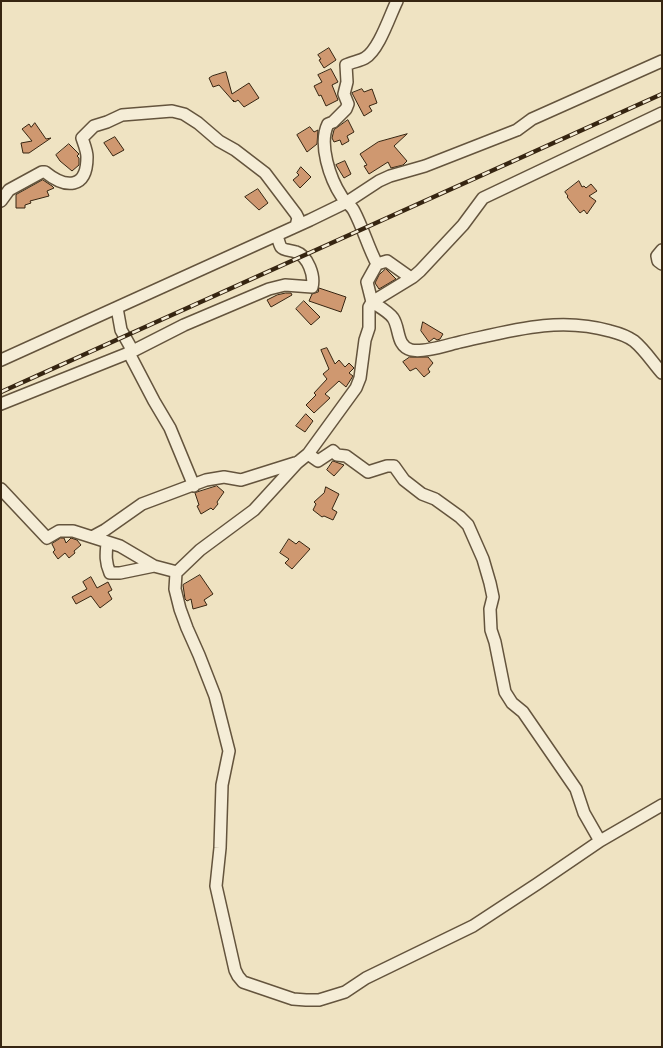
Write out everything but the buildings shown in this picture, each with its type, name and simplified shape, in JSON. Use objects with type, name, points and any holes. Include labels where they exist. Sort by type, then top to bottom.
[{"type":"street","points":[[378,264],[354,211],[343,199],[334,182],[324,156],[325,130],[328,124],[333,122],[346,109],[348,104],[344,94],[347,82],[346,65],[366,58],[371,53],[397,1]]},
{"type":"street","points":[[1,360],[347,202],[390,176],[426,166],[517,130],[532,119],[662,61]]},
{"type":"street","points":[[1,201],[9,190],[42,172],[69,185],[76,183],[84,176],[87,156],[82,138],[94,126],[122,115],[172,112],[184,114],[198,123],[219,141],[235,150],[265,173],[296,214],[298,218],[296,226]]},
{"type":"street","points":[[176,573],[200,550],[254,510],[297,463],[308,454],[356,388],[360,378],[365,340],[369,328],[369,307],[372,302],[411,278],[464,225],[483,198],[662,113]]},
{"type":"street","points":[[1,404],[131,352],[184,325],[269,289],[285,285],[312,287],[313,281],[306,259],[298,252],[281,247],[277,235]]},
{"type":"street","points":[[662,250],[657,256],[658,261],[662,264]]},
{"type":"street","points":[[411,278],[387,261],[378,264],[366,282],[372,302],[393,318],[400,339],[410,350],[433,348],[506,331],[557,324],[573,324],[594,327],[627,337],[634,341],[662,373]]},
{"type":"street","points":[[117,308],[121,330],[130,346],[131,357],[173,433],[194,486]]},
{"type":"street","points":[[308,454],[318,461],[332,451],[337,455],[346,456],[368,472],[387,466],[394,466],[404,480],[422,494],[435,499],[468,525],[483,559],[490,583],[492,597],[490,630],[495,642],[505,692],[512,703],[523,712],[576,789],[584,813],[600,841]]},
{"type":"street","points":[[92,537],[109,528],[142,504],[215,477],[242,480],[297,463]]},
{"type":"street","points":[[1,488],[46,538],[59,531],[73,531],[120,546],[154,566],[174,570],[176,573],[175,590],[180,609],[215,696],[229,751],[222,785],[220,848],[217,860],[216,886],[236,970],[243,982],[287,997],[306,1000],[319,1000],[345,992],[366,978],[473,926],[600,841],[662,805]]},
{"type":"street","points":[[107,543],[106,565],[110,572],[120,573],[154,566]]},
{"type":"railway","points":[[1,392],[662,94]]}]
